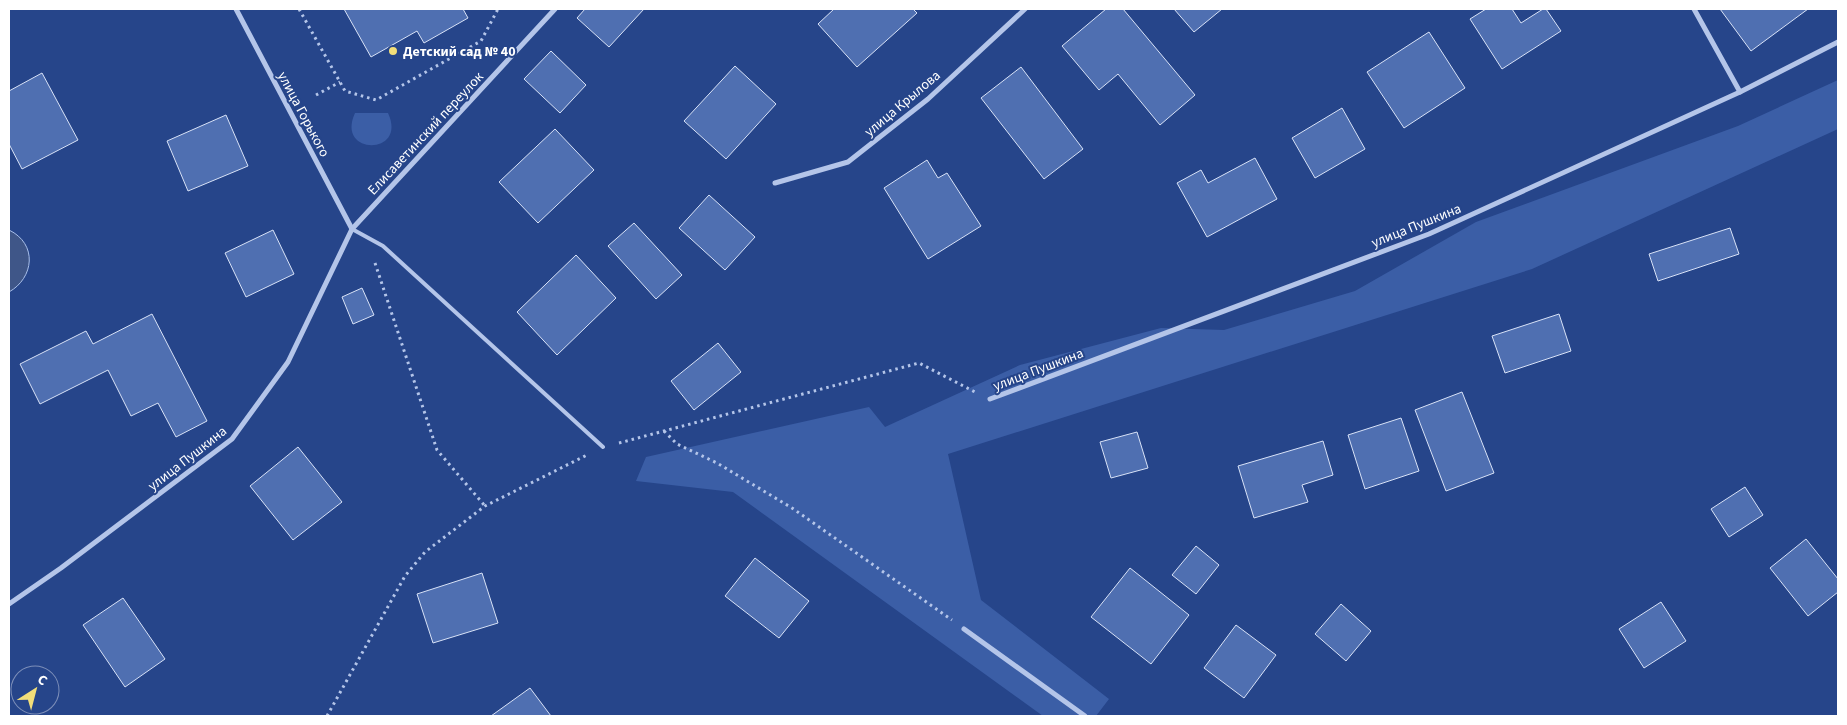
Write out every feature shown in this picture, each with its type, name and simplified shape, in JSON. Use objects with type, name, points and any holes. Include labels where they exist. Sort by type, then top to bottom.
[{"type":"street","name":"улица Горького","points":[[236,9],[352,229]]},
{"type":"street","name":"Елисаветинский переулок","points":[[352,229],[555,9]]},
{"type":"street","name":"улица Крылова","points":[[775,183],[848,162],[928,99],[1025,9]]},
{"type":"street","points":[[1694,9],[1740,92]]},
{"type":"street","name":"улица Пушкина","points":[[990,399],[1429,234],[1740,92],[1838,42]]},
{"type":"street","name":"улица Пушкина","points":[[9,604],[61,568],[232,439],[288,362],[352,229]]},
{"type":"street","points":[[964,629],[1085,716]]},
{"type":"lane","points":[[352,229],[383,246],[603,447]]},
{"type":"path","points":[[299,9],[345,91],[376,100],[481,41],[498,9]]},
{"type":"path","points":[[316,95],[340,82]]},
{"type":"path","points":[[365,235],[437,450],[485,506]]},
{"type":"path","points":[[327,716],[405,576],[425,552],[485,506],[603,447],[920,363],[990,399]]},
{"type":"path","points":[[664,431],[677,444],[717,463],[792,508],[964,629]]},
{"type":"shaded area","points":[[1838,80],[1838,129],[1532,269],[948,454],[981,600],[1109,699],[1096,716],[1043,716],[733,492],[636,481],[646,457],[869,407],[885,427],[1020,365],[1161,328],[1224,330],[1355,291],[1476,222],[1738,126]]},
{"type":"shaded area","points":[[355,113],[388,113],[392,127],[388,137],[381,143],[372,145],[362,143],[355,137],[351,127]]},
{"type":"shaded area","points":[[9,230],[25,244],[29,261],[28,270],[24,278],[9,292]]},
{"type":"building","points":[[344,9],[463,9],[468,18],[424,43],[417,31],[371,57]]},
{"type":"building","points":[[585,9],[644,9],[609,47],[577,18]]},
{"type":"building","points":[[834,9],[913,9],[917,13],[857,67],[818,24]]},
{"type":"building","points":[[1106,9],[1123,9],[1195,95],[1160,125],[1118,74],[1099,90],[1062,46]]},
{"type":"building","points":[[1174,9],[1222,9],[1194,32]]},
{"type":"building","points":[[1486,9],[1512,9],[1521,23],[1546,9],[1561,31],[1502,69],[1470,19]]},
{"type":"building","points":[[1720,9],[1808,9],[1751,51]]},
{"type":"building","points":[[1429,32],[1465,88],[1404,128],[1367,72]]},
{"type":"building","points":[[551,51],[586,85],[560,113],[524,79]]},
{"type":"building","points":[[735,66],[776,104],[726,159],[684,121]]},
{"type":"building","points":[[1021,67],[1083,149],[1044,179],[981,98]]},
{"type":"building","points":[[42,73],[78,140],[22,169],[9,144],[9,91]]},
{"type":"building","points":[[1342,108],[1365,149],[1315,178],[1292,138]]},
{"type":"building","points":[[226,115],[248,166],[188,191],[167,141]]},
{"type":"building","points":[[555,129],[594,170],[538,223],[499,182]]},
{"type":"building","points":[[1255,158],[1277,199],[1207,237],[1177,183],[1201,170],[1208,183]]},
{"type":"building","points":[[927,160],[938,178],[947,173],[981,226],[928,259],[884,188]]},
{"type":"building","points":[[709,195],[755,237],[725,270],[679,228]]},
{"type":"building","points":[[634,223],[682,275],[656,299],[608,246]]},
{"type":"building","points":[[1730,228],[1739,254],[1658,281],[1649,254]]},
{"type":"building","points":[[273,230],[294,274],[246,297],[225,253]]},
{"type":"building","points":[[576,255],[616,298],[557,355],[517,312]]},
{"type":"building","points":[[362,288],[374,315],[353,324],[342,297]]},
{"type":"building","points":[[152,314],[207,421],[176,437],[158,403],[131,416],[108,370],[40,404],[20,364],[86,331],[93,344]]},
{"type":"building","points":[[1559,314],[1571,351],[1505,373],[1492,336]]},
{"type":"building","points":[[718,343],[741,372],[694,410],[671,381]]},
{"type":"building","points":[[1462,392],[1494,473],[1446,491],[1415,410]]},
{"type":"building","points":[[1401,418],[1419,471],[1365,489],[1348,435]]},
{"type":"building","points":[[1137,432],[1148,468],[1111,478],[1100,442]]},
{"type":"building","points":[[1323,441],[1333,475],[1302,485],[1308,502],[1254,518],[1238,466]]},
{"type":"building","points":[[298,447],[342,502],[293,540],[250,486]]},
{"type":"building","points":[[1745,487],[1763,515],[1729,537],[1711,509]]},
{"type":"building","points":[[1806,539],[1838,579],[1838,592],[1808,616],[1770,568]]},
{"type":"building","points":[[1196,546],[1219,565],[1196,594],[1172,575]]},
{"type":"building","points":[[755,558],[809,601],[779,638],[725,596]]},
{"type":"building","points":[[1130,568],[1189,615],[1151,664],[1091,617]]},
{"type":"building","points":[[482,573],[498,623],[433,643],[417,594]]},
{"type":"building","points":[[123,598],[165,659],[125,687],[83,625]]},
{"type":"building","points":[[1661,602],[1686,641],[1644,668],[1619,629]]},
{"type":"building","points":[[1341,604],[1371,631],[1346,661],[1315,634]]},
{"type":"building","points":[[1236,625],[1276,655],[1244,698],[1204,668]]},
{"type":"building","points":[[530,688],[551,716],[491,716]]},
{"type":"place","name":"Детский сад № 40","points":[[393,51]]}]
